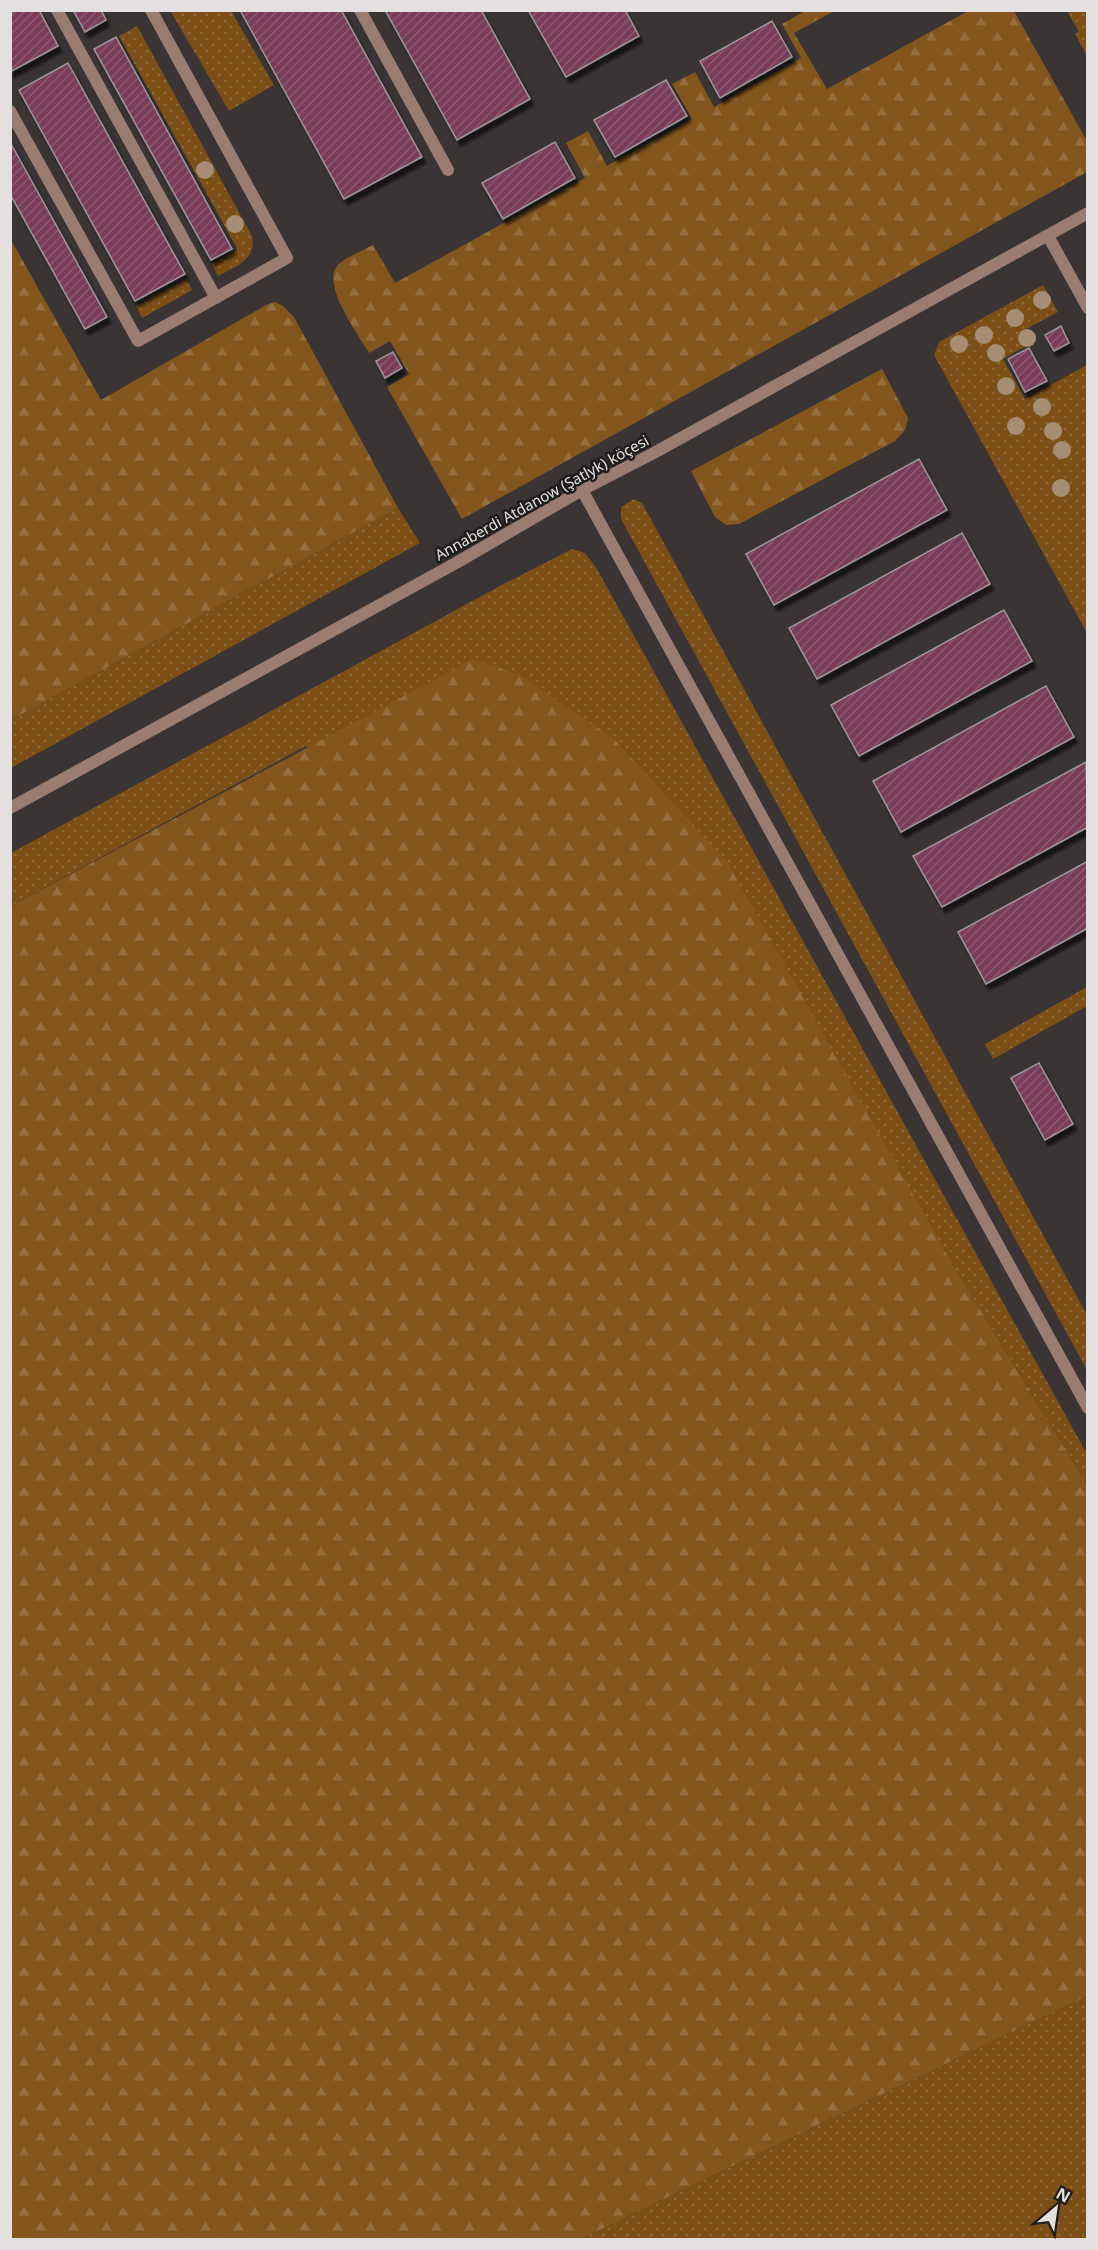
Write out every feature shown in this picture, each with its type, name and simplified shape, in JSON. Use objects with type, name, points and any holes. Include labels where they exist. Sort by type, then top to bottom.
[{"type":"street","points":[[57,10],[216,298]]},
{"type":"street","points":[[10,111],[138,341],[287,258],[151,10]]},
{"type":"street","points":[[360,10],[448,170]]},
{"type":"street","name":"Annaberdi Atdanow (Şatlyk) köçesi","points":[[10,808],[456,563],[582,490],[652,454],[1088,213]]},
{"type":"street","points":[[1048,236],[1088,308]]},
{"type":"street","points":[[582,490],[1088,1408]]},
{"type":"shaded area","points":[[174,10],[231,11],[274,85],[229,111],[171,12]]},
{"type":"shaded area","points":[[1067,11],[1087,11],[1087,56],[1075,34],[1079,32]]},
{"type":"shaded area","points":[[137,26],[252,236],[253,244],[248,257],[218,276],[212,264],[238,250],[119,36]]},
{"type":"shaded area","points":[[186,279],[192,290],[142,318],[136,306]]},
{"type":"shaded area","points":[[1043,285],[1058,312],[1026,329],[1033,342],[1003,359],[1025,399],[1087,365],[1087,633],[934,355],[939,342]]},
{"type":"shaded area","points":[[634,499],[642,503],[1087,1315],[1087,1370],[621,519],[621,507]]},
{"type":"shaded area","points":[[398,508],[420,543],[11,768],[11,720]]},
{"type":"shaded area","points":[[572,549],[585,553],[597,569],[1087,1454],[1087,1485],[951,1262],[306,746],[11,906],[11,853],[498,587]]},
{"type":"shaded area","points":[[1087,987],[1087,1006],[993,1059],[985,1044]]},
{"type":"shaded area","points":[[1087,1996],[1087,2239],[581,2239]]},
{"type":"green space","points":[[805,11],[834,11],[794,33],[827,89],[968,11],[1014,11],[1087,141],[1087,172],[462,519],[387,387],[409,374],[390,341],[369,353],[342,308],[334,283],[334,272],[339,264],[373,245],[395,283],[585,178],[566,143],[588,131],[607,166],[692,119],[672,84],[695,72],[714,107],[801,58],[782,24]]},
{"type":"green space","points":[[10,238],[101,400],[266,305],[275,302],[283,306],[294,317],[398,508],[11,720]]},
{"type":"green space","points":[[882,369],[908,418],[905,430],[895,441],[739,524],[726,525],[715,517],[691,471]]},
{"type":"green space","points":[[473,659],[520,675],[613,738],[727,862],[951,1262],[1087,1485],[1087,1996],[581,2239],[11,2239],[11,906]]},
{"type":"building","points":[[10,10],[39,10],[58,46],[10,72]]},
{"type":"building","points":[[73,10],[101,10],[106,20],[85,32]]},
{"type":"building","points":[[240,10],[341,10],[422,157],[344,199]]},
{"type":"building","points":[[385,10],[481,10],[530,99],[457,140]]},
{"type":"building","points":[[528,10],[625,10],[639,36],[566,77]]},
{"type":"building","points":[[772,21],[792,57],[720,98],[700,61]]},
{"type":"building","points":[[116,37],[232,249],[211,260],[94,49]]},
{"type":"building","points":[[68,63],[185,274],[135,301],[19,90]]},
{"type":"building","points":[[666,80],[687,116],[615,157],[594,120]]},
{"type":"building","points":[[10,142],[107,317],[85,329],[10,194]]},
{"type":"building","points":[[555,142],[575,178],[503,219],[482,183]]},
{"type":"building","points":[[1061,326],[1069,343],[1054,351],[1045,335]]},
{"type":"building","points":[[1029,348],[1047,381],[1025,392],[1008,359]]},
{"type":"building","points":[[393,352],[402,368],[385,378],[376,361]]},
{"type":"building","points":[[919,459],[947,510],[774,605],[746,554]]},
{"type":"building","points":[[962,533],[990,584],[817,679],[789,628]]},
{"type":"building","points":[[1004,610],[1032,661],[859,756],[831,705]]},
{"type":"building","points":[[1046,686],[1074,737],[901,832],[873,781]]},
{"type":"building","points":[[1086,762],[1088,827],[942,907],[913,856]]},
{"type":"building","points":[[1088,861],[1088,928],[986,984],[958,932]]},
{"type":"building","points":[[1039,1063],[1073,1124],[1045,1140],[1011,1078]]}]
